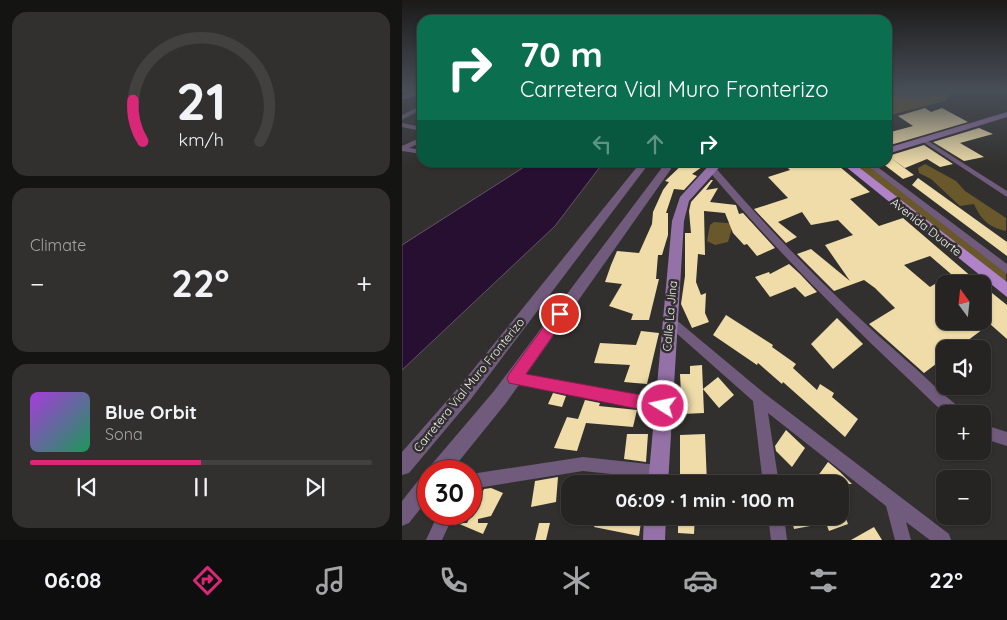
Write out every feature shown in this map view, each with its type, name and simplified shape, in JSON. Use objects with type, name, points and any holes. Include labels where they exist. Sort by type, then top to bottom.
[{"type":"main road","points":[[892,149],[997,116]]},
{"type":"main road","name":"Calle La Jina","points":[[658,475],[678,221],[684,200],[713,167]]},
{"type":"main road","name":"Avenida Duarte","points":[[850,167],[1006,291]]},
{"type":"main road","points":[[654,540],[655,525]]},
{"type":"street","points":[[402,125],[417,128]]},
{"type":"street","points":[[922,139],[1006,195]]},
{"type":"street","points":[[402,149],[417,142]]},
{"type":"street","points":[[402,149],[417,151]]},
{"type":"street","name":"Carretera Vial Muro Fronterizo","points":[[402,466],[465,393],[642,167]]},
{"type":"street","points":[[448,460],[514,378],[667,167]]},
{"type":"street","points":[[716,167],[760,227],[856,326],[899,362],[945,405]]},
{"type":"street","points":[[872,167],[1006,270]]},
{"type":"street","points":[[670,321],[759,398],[943,540]]},
{"type":"street","points":[[514,378],[663,406]]},
{"type":"street","points":[[759,398],[770,475]]},
{"type":"street","points":[[991,434],[1006,439]]},
{"type":"street","points":[[482,480],[583,464],[642,475]]},
{"type":"street","points":[[402,516],[417,498]]},
{"type":"street","points":[[893,501],[903,540]]},
{"type":"street","points":[[434,540],[441,525]]},
{"type":"street","points":[[777,525],[779,540]]},
{"type":"shaded area","points":[[925,164],[956,181],[965,191],[1006,218],[1006,231],[986,222],[974,204],[960,206],[931,179],[919,173],[918,168]]},
{"type":"shaded area","points":[[524,167],[600,167],[555,226],[402,370],[402,245]]},
{"type":"shaded area","points":[[850,167],[871,167],[1006,270],[1006,291],[991,279],[991,275],[986,275]]},
{"type":"shaded area","points":[[714,222],[739,224],[732,228],[728,242],[715,245],[707,241],[710,225]]},
{"type":"building","points":[[898,116],[957,116],[968,122],[892,145],[892,132],[913,126]]},
{"type":"building","points":[[979,128],[993,134],[960,143],[984,157],[964,161],[933,142]]},
{"type":"building","points":[[924,145],[953,164],[940,167],[927,159],[905,168],[892,159],[892,155]]},
{"type":"building","points":[[892,159],[914,175],[903,179],[887,167],[892,167]]},
{"type":"building","points":[[680,167],[702,167],[692,174],[697,176],[684,190],[674,189],[666,213],[668,213],[668,235],[662,255],[658,255],[656,279],[659,279],[649,320],[631,320],[633,314],[609,306],[622,284],[605,282],[617,251],[639,253],[652,224],[653,212],[663,190],[669,182],[665,181]]},
{"type":"building","points":[[787,167],[840,167],[870,192],[850,199],[879,226],[903,218],[970,275],[949,275],[951,274],[930,256],[904,265],[930,287],[936,283],[936,330],[982,330],[968,340],[936,340],[936,364],[924,373],[869,324],[895,308],[875,288],[864,280],[834,291],[797,254],[811,249],[850,281],[825,245],[853,235],[838,220],[811,225],[802,212],[778,222],[797,237],[786,243],[754,209],[788,198],[768,177],[790,170]]},
{"type":"building","points":[[918,178],[1007,242],[1007,256],[912,185]]},
{"type":"building","points":[[713,180],[706,190],[718,188],[710,202],[736,205],[739,214],[743,213],[775,248],[757,256],[747,244],[744,245],[733,233],[725,213],[704,211],[705,255],[698,254],[696,282],[701,295],[706,293],[705,313],[709,322],[692,328],[681,304],[685,276],[685,233],[691,233],[689,211],[691,202]]},
{"type":"building","points":[[789,264],[817,292],[805,297],[795,287],[770,297],[755,277],[769,272],[770,274]]},
{"type":"building","points":[[991,292],[1007,305],[1007,339],[991,325]]},
{"type":"building","points":[[726,315],[773,345],[772,347],[796,364],[793,368],[817,390],[820,384],[834,393],[832,397],[858,419],[845,437],[783,382],[782,384],[758,363],[757,365],[713,335]]},
{"type":"building","points":[[837,318],[863,344],[833,369],[811,344]]},
{"type":"building","points":[[641,331],[659,333],[647,384],[624,382],[630,365],[594,363],[600,343],[636,345]]},
{"type":"building","points":[[702,365],[704,413],[682,414],[680,374],[690,374],[690,366]]},
{"type":"building","points":[[718,377],[734,395],[719,408],[703,389]]},
{"type":"building","points":[[553,393],[566,396],[562,407],[548,404]]},
{"type":"building","points":[[585,400],[600,403],[599,406],[637,410],[633,427],[586,423],[577,451],[554,448],[567,417],[578,419]]},
{"type":"building","points":[[786,430],[805,448],[792,467],[776,451],[775,446]]},
{"type":"building","points":[[627,434],[648,434],[646,462],[624,459]]},
{"type":"building","points":[[705,434],[707,475],[680,475],[680,435]]},
{"type":"building","points":[[828,462],[843,475],[819,475]]},
{"type":"building","points":[[558,477],[556,502],[531,507],[535,481]]},
{"type":"building","points":[[491,488],[503,493],[491,516],[482,518],[482,493],[484,489]]},
{"type":"building","points":[[482,523],[488,523],[483,534],[462,525],[482,525]]},
{"type":"building","points":[[539,523],[550,523],[546,540],[535,540]]},
{"type":"building","points":[[595,525],[641,525],[639,536],[594,527]]},
{"type":"building","points":[[678,525],[694,525],[694,534],[678,533]]},
{"type":"building","points":[[793,525],[815,525],[794,529]]},
{"type":"building","points":[[827,525],[845,525],[829,531]]},
{"type":"building","points":[[874,527],[882,540],[851,540]]},
{"type":"route","points":[[560,314],[514,378],[663,406]]}]
